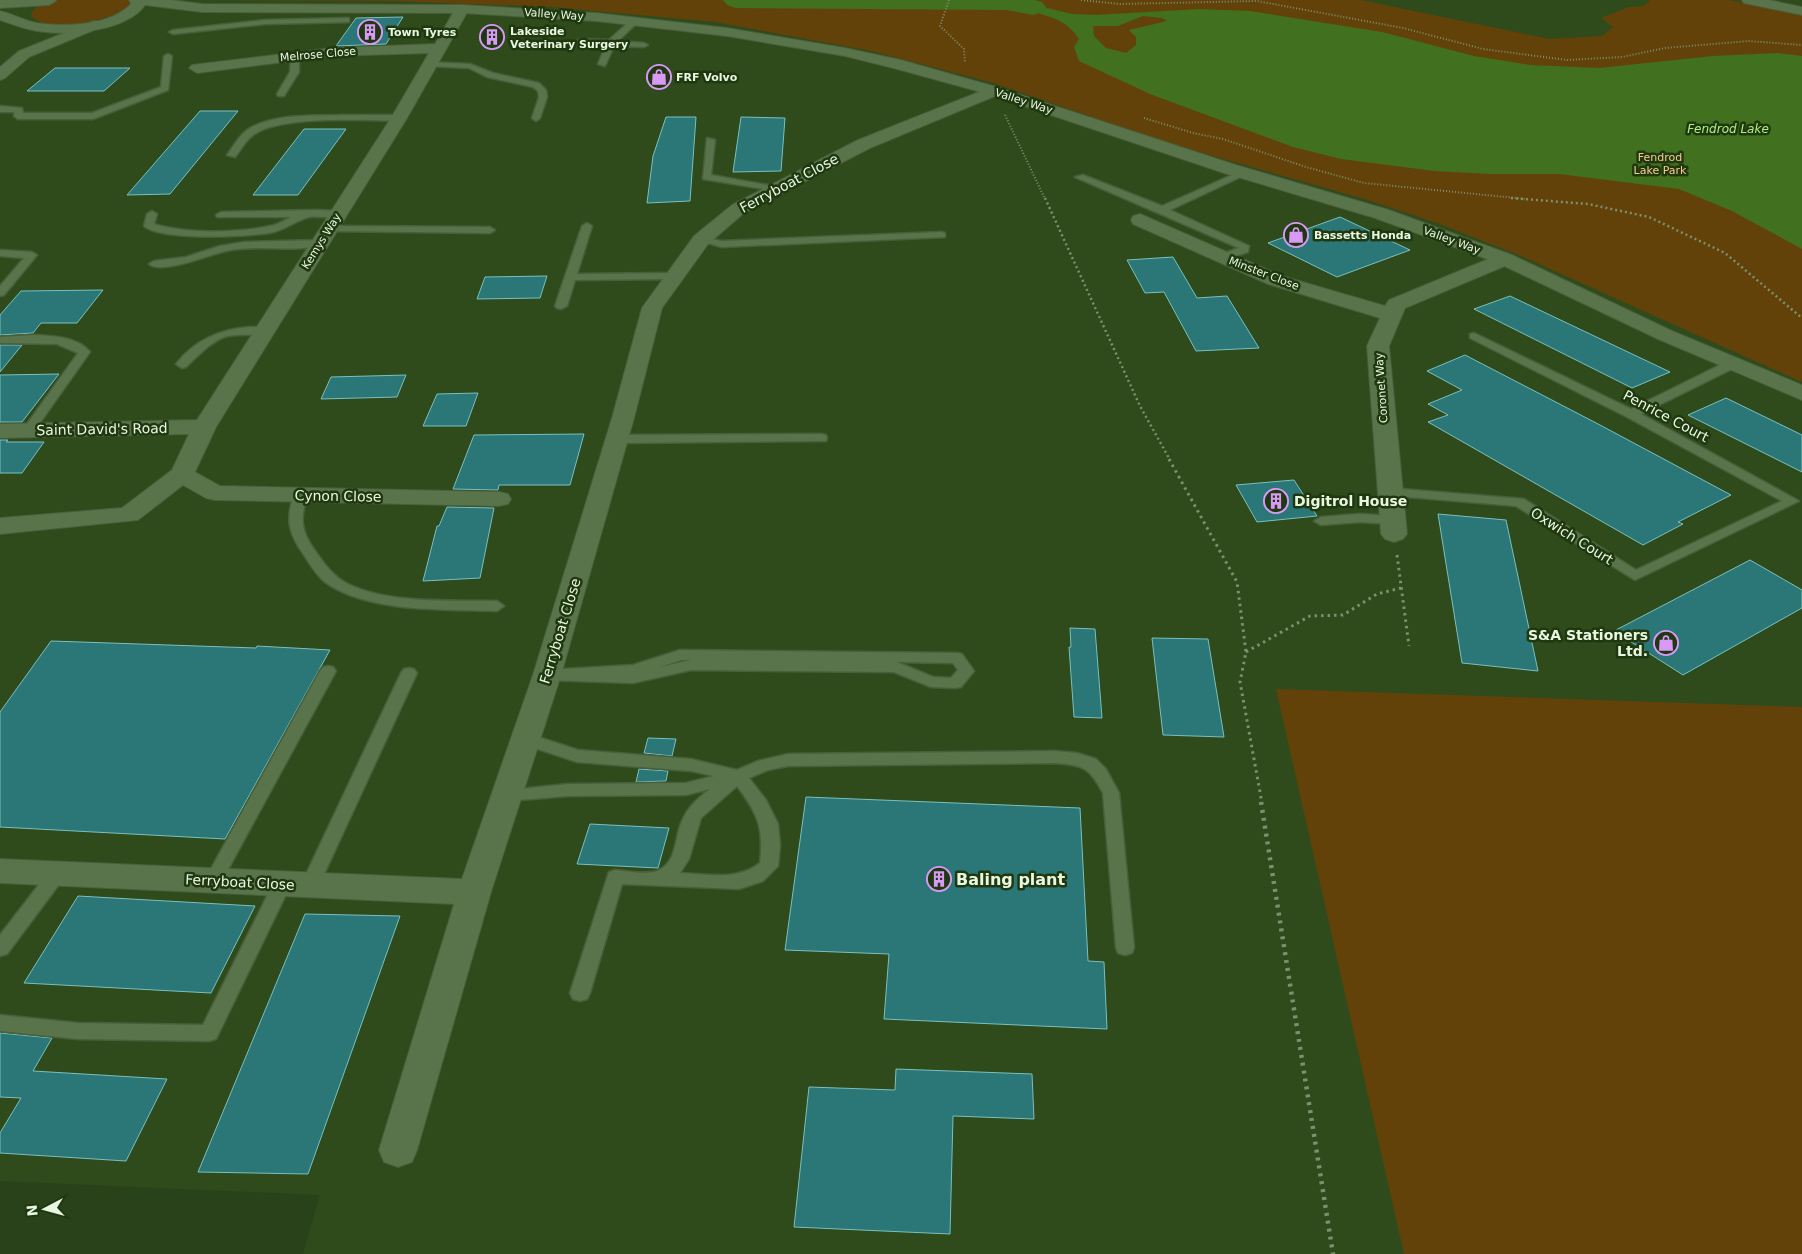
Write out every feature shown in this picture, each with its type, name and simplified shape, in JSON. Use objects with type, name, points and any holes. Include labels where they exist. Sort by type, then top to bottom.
[{"type":"street","points":[[0,4],[50,0]]},
{"type":"street","points":[[0,75],[24,54],[32,42],[20,17],[23,13],[50,0]]},
{"type":"street","name":"Valley Way","points":[[137,0],[269,15],[462,9],[558,14],[727,32],[845,52],[901,65],[994,91],[1244,174],[1382,214],[1505,259],[1665,335],[1802,393]]},
{"type":"street","points":[[0,15],[24,23],[56,28],[94,25],[109,22],[132,12],[138,6],[137,0]]},
{"type":"street","points":[[1749,0],[1802,11]]},
{"type":"street","name":"Valley Way","points":[[109,22],[202,8]]},
{"type":"street","name":"Kemys Way","points":[[182,474],[204,427],[398,118],[462,9]]},
{"type":"street","points":[[24,54],[94,25]]},
{"type":"street","name":"Melrose Close","points":[[197,68],[332,52],[434,56]]},
{"type":"street","name":"Ferryboat Close","points":[[0,871],[474,892],[547,675],[617,439],[652,308],[673,276],[701,240],[738,210],[773,189],[864,144],[994,91]]},
{"type":"street","name":"Minster Close","points":[[1140,220],[1275,280],[1392,315]]},
{"type":"street","name":"Coronet Way","points":[[1393,527],[1378,346],[1396,304],[1505,259]]},
{"type":"street","name":"Saint David's Road","points":[[0,431],[204,427]]},
{"type":"street","points":[[0,526],[129,515],[182,474]]},
{"type":"street","name":"Cynon Close","points":[[182,474],[215,493],[499,499]]},
{"type":"street","points":[[398,1150],[474,892]]},
{"type":"lane","points":[[172,32],[269,15],[346,20]]},
{"type":"lane","points":[[602,64],[611,43],[635,21]]},
{"type":"lane","points":[[580,41],[644,45]]},
{"type":"lane","points":[[0,109],[19,110],[18,116],[93,116],[165,88],[164,78],[168,56]]},
{"type":"lane","points":[[281,94],[298,65],[295,56]]},
{"type":"lane","points":[[434,56],[470,66],[490,75],[536,85],[542,90],[543,98],[536,118]]},
{"type":"lane","points":[[232,155],[250,133],[274,124],[310,120],[398,118]]},
{"type":"lane","points":[[710,140],[706,177],[773,189]]},
{"type":"lane","points":[[1162,210],[1244,174]]},
{"type":"lane","points":[[1080,177],[1244,246],[1244,250],[1223,258]]},
{"type":"lane","points":[[152,214],[149,226],[168,232],[240,232],[277,228],[309,214]]},
{"type":"lane","points":[[222,214],[309,214],[329,229]]},
{"type":"lane","points":[[561,306],[587,226]]},
{"type":"lane","points":[[154,264],[187,260],[224,248],[329,229],[490,230]]},
{"type":"lane","points":[[701,240],[722,244],[941,235]]},
{"type":"lane","points":[[0,253],[32,255],[0,293]]},
{"type":"lane","points":[[571,277],[673,276]]},
{"type":"lane","points":[[182,364],[210,338],[220,333],[237,330],[265,330]]},
{"type":"lane","name":"Penrice Court","points":[[1474,336],[1631,414],[1792,501],[1744,525]]},
{"type":"lane","points":[[0,340],[46,339],[80,347],[84,352],[28,431]]},
{"type":"lane","points":[[1631,414],[1732,364]]},
{"type":"lane","points":[[617,439],[821,438]]},
{"type":"lane","name":"Oxwich Court","points":[[1389,492],[1519,502],[1636,576],[1744,525]]},
{"type":"lane","points":[[301,495],[294,511],[294,529],[330,579],[351,591],[414,602],[497,606]]},
{"type":"lane","points":[[1321,522],[1360,518],[1393,527]]},
{"type":"lane","points":[[680,655],[957,658],[966,671],[955,684],[931,682],[896,667],[691,665],[633,678],[547,675],[634,670],[680,655]]},
{"type":"lane","points":[[213,881],[328,671]]},
{"type":"lane","points":[[310,885],[409,672]]},
{"type":"lane","points":[[526,740],[577,756],[692,765],[738,776],[760,804],[769,824],[771,845],[769,866],[757,876],[739,882],[616,877],[580,993]]},
{"type":"lane","points":[[508,795],[568,790],[686,789],[738,776],[764,765],[798,760],[1055,756],[1085,759],[1100,770],[1111,793],[1125,948]]},
{"type":"lane","points":[[660,878],[673,871],[683,855],[691,819],[707,801],[738,776]]},
{"type":"lane","points":[[0,949],[57,874]]},
{"type":"lane","points":[[0,1023],[78,1031],[209,1033],[282,884]]},
{"type":"path","points":[[949,0],[940,26],[964,49],[965,64],[971,67]]},
{"type":"path","points":[[1081,0],[1120,4],[1257,1],[1403,28],[1483,48],[1567,60],[1622,57],[1664,48],[1749,40],[1802,44]]},
{"type":"path","points":[[1142,117],[1192,133],[1231,141],[1306,167],[1364,183],[1588,204],[1649,217],[1725,253],[1802,318]]},
{"type":"path","points":[[1016,138],[1081,273],[1140,406],[1237,582],[1246,652],[1240,682],[1269,845],[1333,1254]]},
{"type":"path","points":[[1393,527],[1409,646]]},
{"type":"path","points":[[1246,652],[1310,616],[1342,615],[1377,594],[1401,588]]},
{"type":"shaded area","points":[[0,0],[1802,0],[1802,1254],[303,1254],[320,1195],[0,1181]]},
{"type":"green space","points":[[56,0],[133,0],[129,10],[107,18],[79,24],[52,25],[40,22],[31,16],[37,7]]},
{"type":"green space","name":"Fendrod Lake Park","points":[[201,0],[1361,0],[1549,39],[1602,36],[1613,27],[1601,18],[1629,7],[1644,6],[1650,0],[1729,0],[1802,15],[1802,382],[1521,256],[1437,223],[1364,199],[1171,144],[990,82],[871,51],[715,22],[552,7],[393,1]]},
{"type":"green space","points":[[1276,689],[1802,707],[1802,1254],[1404,1254]]},
{"type":"water","name":"Fendrod Lake","points":[[1039,6],[1072,14],[1094,15],[1199,9],[1250,11],[1382,32],[1474,56],[1530,65],[1599,68],[1713,56],[1778,53],[1802,56],[1802,249],[1732,211],[1679,189],[1559,174],[1491,174],[1434,171],[1341,159],[1293,147],[1150,94],[1079,61],[1074,47],[1079,39],[1074,32],[1058,20],[1031,10]],"holes":[[[1143,16],[1162,18],[1167,21],[1129,30],[1136,37],[1136,45],[1126,53],[1106,48],[1094,36],[1093,26],[1118,26]]]},
{"type":"building","name":"Town Tyres","points":[[403,17],[386,44],[336,46],[356,18]]},
{"type":"building","points":[[55,68],[130,68],[104,91],[27,91]]},
{"type":"building","points":[[200,111],[238,111],[170,194],[127,195]]},
{"type":"building","points":[[666,117],[696,117],[690,201],[647,203],[653,156]]},
{"type":"building","points":[[741,117],[785,118],[781,171],[733,172]]},
{"type":"building","points":[[304,129],[346,129],[298,195],[253,195]]},
{"type":"building","points":[[1340,217],[1410,250],[1337,277],[1268,243]]},
{"type":"building","points":[[1173,257],[1197,298],[1227,296],[1259,348],[1196,351],[1164,292],[1145,293],[1127,260]]},
{"type":"building","points":[[547,276],[540,298],[477,299],[485,277]]},
{"type":"building","points":[[103,290],[77,323],[41,323],[33,333],[0,335],[0,315],[21,291]]},
{"type":"building","points":[[1510,296],[1670,372],[1632,388],[1474,309]]},
{"type":"building","points":[[0,345],[22,345],[0,372]]},
{"type":"building","points":[[1465,355],[1731,495],[1678,522],[1683,524],[1643,545],[1428,422],[1448,415],[1428,404],[1462,390],[1427,371]]},
{"type":"building","points":[[59,374],[22,422],[0,422],[0,375]]},
{"type":"building","points":[[406,375],[397,397],[321,399],[331,377]]},
{"type":"building","points":[[478,393],[466,426],[423,426],[437,394]]},
{"type":"building","points":[[1726,398],[1802,435],[1802,472],[1688,415]]},
{"type":"building","points":[[584,434],[570,485],[499,485],[498,490],[453,489],[474,435]]},
{"type":"building","points":[[0,440],[8,440],[6,442],[44,442],[22,473],[0,473]]},
{"type":"building","name":"Digitrol House","points":[[1294,480],[1317,516],[1257,522],[1236,485]]},
{"type":"building","points":[[447,507],[494,508],[480,578],[423,581],[437,526],[439,526]]},
{"type":"building","points":[[1438,514],[1506,520],[1538,671],[1462,663]]},
{"type":"building","points":[[1750,560],[1802,590],[1802,608],[1683,675],[1614,631]]},
{"type":"building","points":[[1070,628],[1095,629],[1102,718],[1074,717],[1069,647],[1071,647]]},
{"type":"building","points":[[1152,638],[1208,639],[1224,737],[1163,735]]},
{"type":"building","points":[[51,641],[256,648],[257,646],[330,650],[225,839],[0,827],[0,712]]},
{"type":"building","points":[[648,738],[676,739],[672,756],[644,753]]},
{"type":"building","points":[[639,769],[668,771],[666,781],[636,782]]},
{"type":"building","name":"Baling plant","points":[[806,797],[1080,808],[1088,961],[1104,962],[1107,1029],[884,1019],[889,954],[785,950]]},
{"type":"building","points":[[590,824],[669,828],[658,868],[577,864]]},
{"type":"building","points":[[78,896],[255,906],[211,993],[24,983]]},
{"type":"building","points":[[305,914],[400,916],[308,1174],[198,1172]]},
{"type":"building","points":[[0,1033],[52,1038],[33,1071],[167,1079],[126,1161],[0,1153],[0,1133],[21,1098],[0,1097]]},
{"type":"building","points":[[896,1069],[1032,1074],[1034,1119],[953,1116],[950,1234],[794,1227],[809,1087],[895,1090]]},
{"type":"waterway","points":[[736,0],[1007,2],[1033,7]]},
{"type":"place","name":"Town Tyres","points":[[370,32]]},
{"type":"place","name":"Lakeside Veterinary Surgery","points":[[492,37]]},
{"type":"place","name":"FRF Volvo","points":[[659,77]]},
{"type":"place","name":"Bassetts Honda","points":[[1296,235]]},
{"type":"place","name":"Digitrol House","points":[[1276,501]]},
{"type":"place","name":"S&A Stationers Ltd.","points":[[1666,643]]},
{"type":"place","name":"Baling plant","points":[[939,879]]}]
